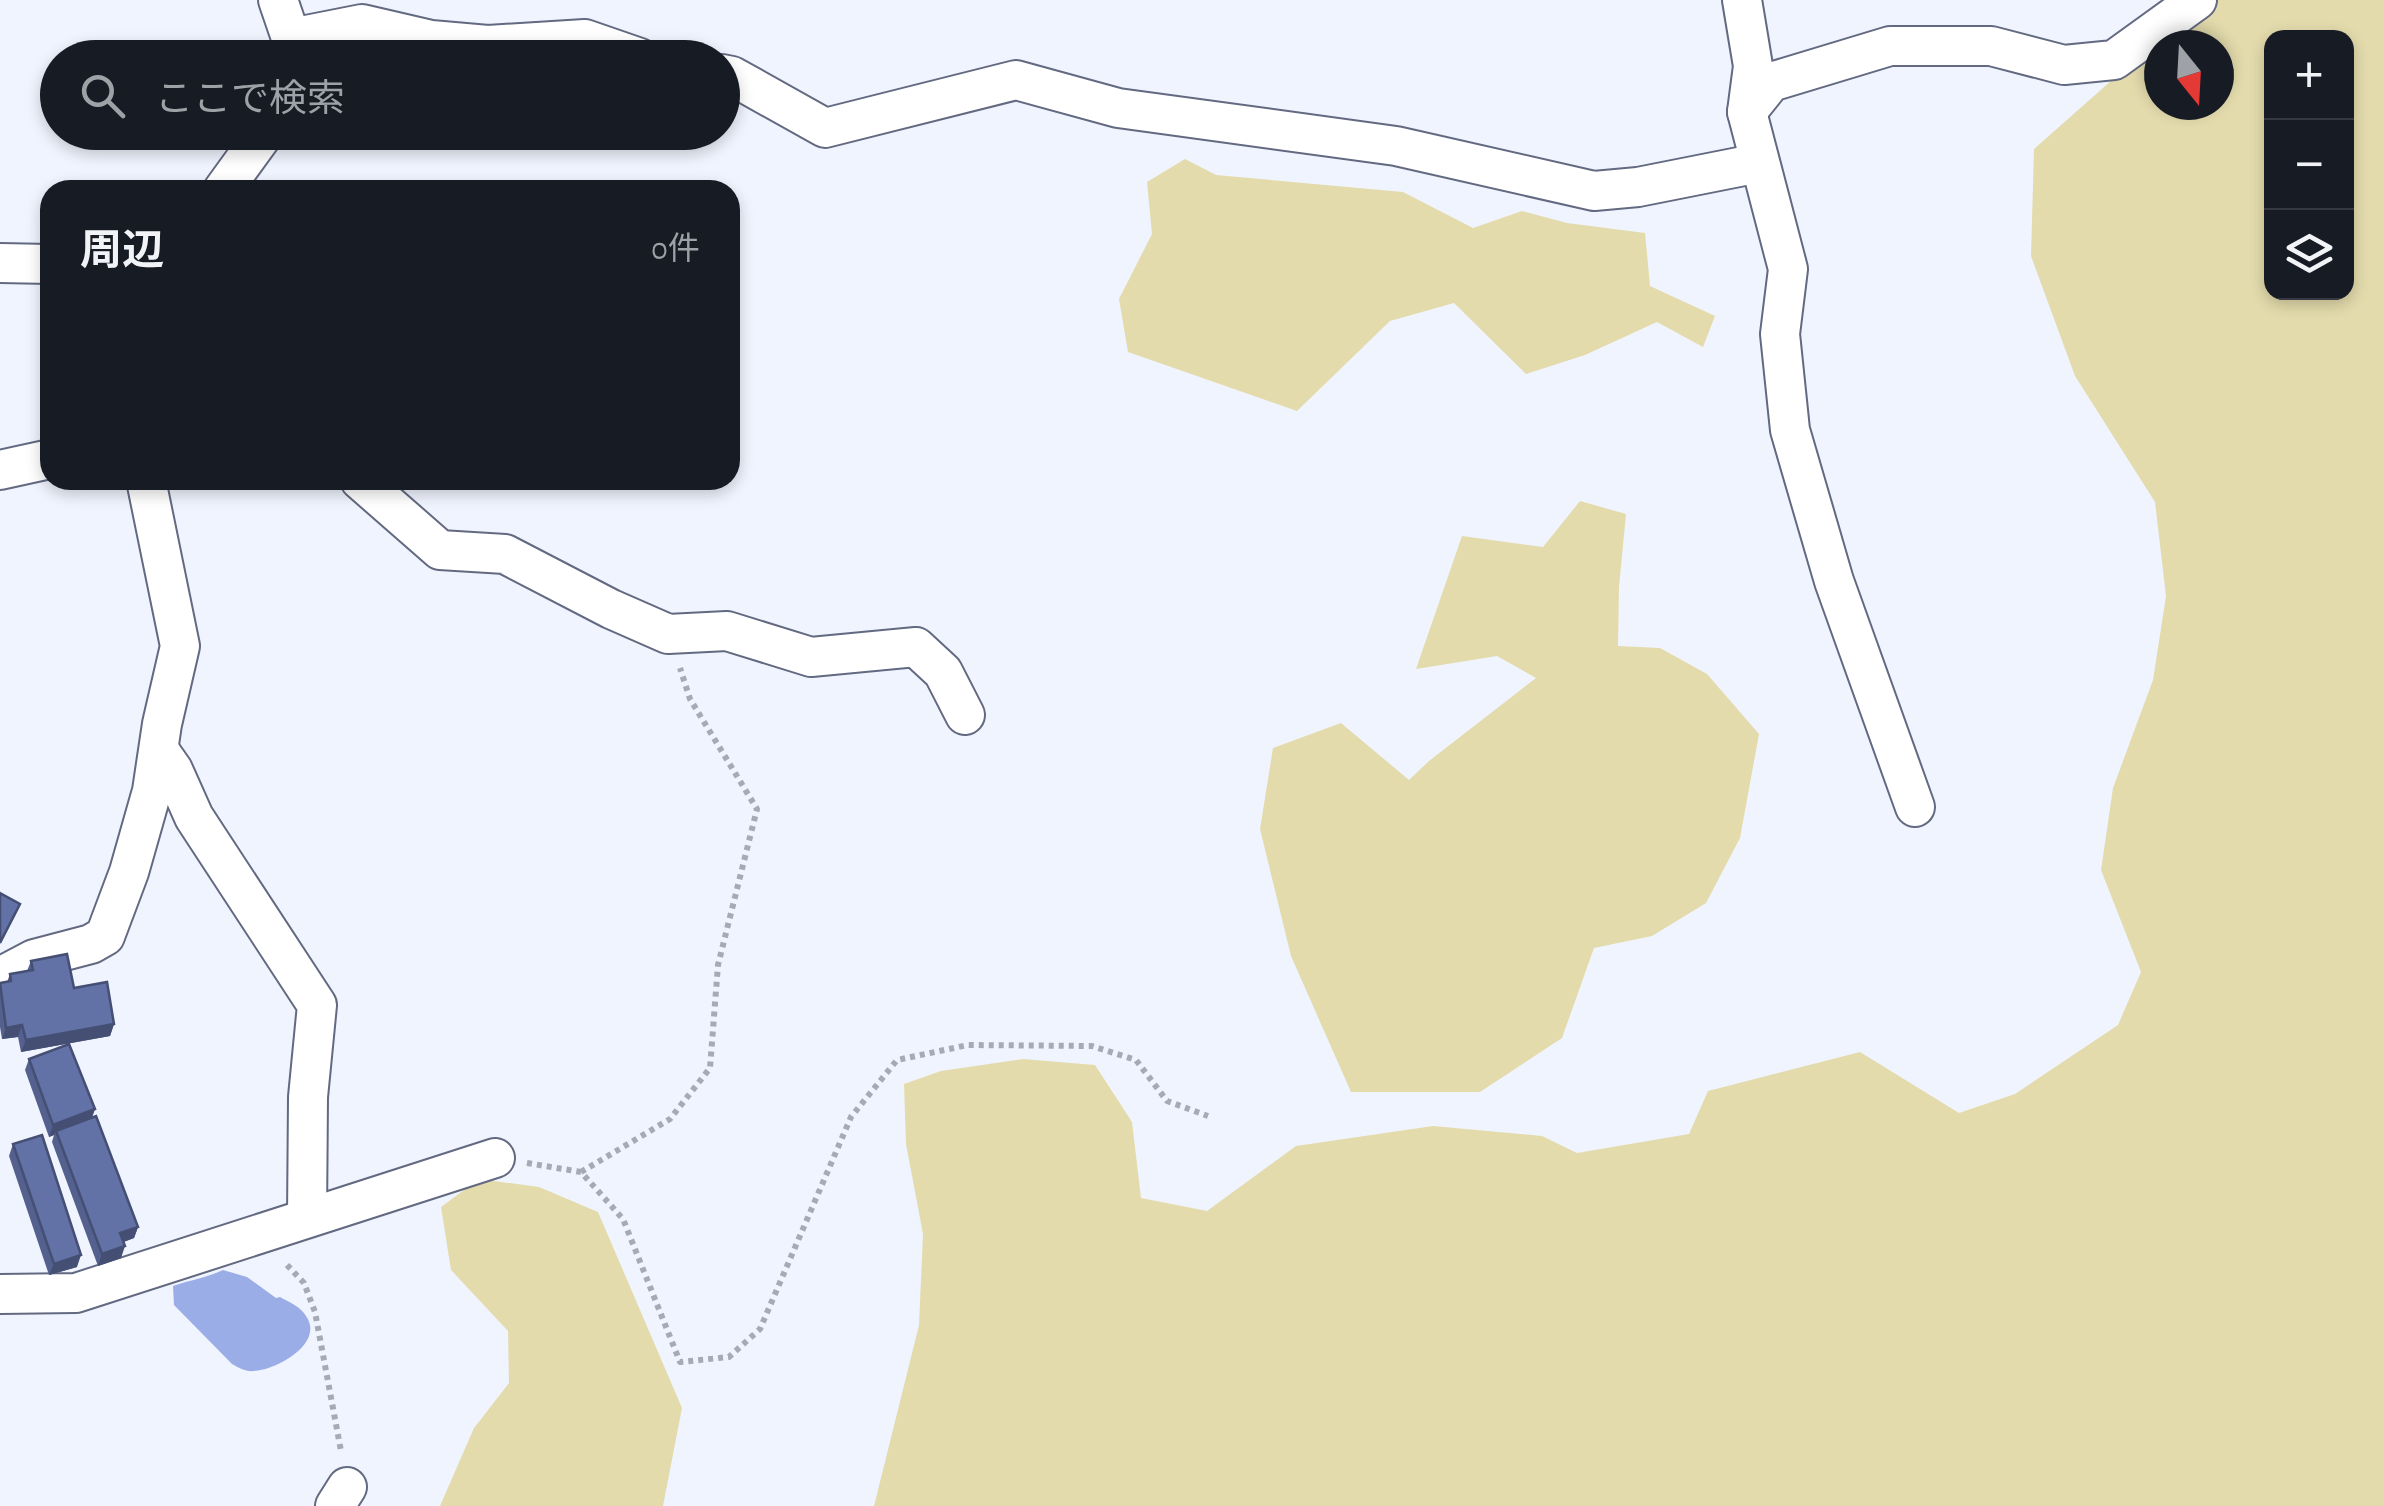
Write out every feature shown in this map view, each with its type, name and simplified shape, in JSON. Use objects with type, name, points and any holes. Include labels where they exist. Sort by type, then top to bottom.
[{"type":"street","points":[[278,0],[288,40]]},
{"type":"street","points":[[1742,0],[1753,66],[1747,112],[1788,269],[1780,334],[1790,430],[1834,581],[1915,807]]},
{"type":"street","points":[[1747,112],[1771,82],[1890,46],[1991,46],[2064,66],[2114,60],[2198,0]]},
{"type":"street","points":[[314,40],[362,24],[432,40]]},
{"type":"street","points":[[740,80],[825,128],[1016,80],[1118,108],[1396,146],[1594,191],[1759,164]]},
{"type":"street","points":[[230,180],[252,150]]},
{"type":"street","points":[[0,262],[40,264]]},
{"type":"street","points":[[0,470],[40,460]]},
{"type":"street","points":[[0,977],[34,958],[92,944],[105,936],[129,872],[152,791],[180,646],[148,490]]},
{"type":"street","points":[[371,490],[440,550],[505,554],[668,634],[726,631],[811,656],[916,647],[944,672],[965,715]]},
{"type":"street","points":[[158,750],[173,770],[194,817],[318,1005],[308,1097],[307,1218]]},
{"type":"street","points":[[0,1294],[76,1293],[495,1158]]},
{"type":"path","points":[[581,1172],[670,1119],[710,1068],[718,966],[757,809],[690,699],[668,634]]},
{"type":"path","points":[[495,1158],[581,1172],[623,1219],[680,1362],[729,1356],[760,1329],[851,1117],[897,1060],[968,1044],[1092,1046],[1136,1060],[1167,1100],[1208,1116]]},
{"type":"path","points":[[264,1232],[282,1260],[304,1283],[315,1312],[341,1496]]},
{"type":"shaded area","points":[[2208,0],[2384,0],[2384,1506],[874,1506],[919,1325],[923,1234],[906,1144],[904,1084],[941,1071],[1023,1059],[1095,1065],[1132,1122],[1141,1198],[1207,1211],[1296,1146],[1433,1126],[1542,1136],[1577,1153],[1689,1134],[1708,1091],[1860,1052],[1959,1113],[2015,1094],[2118,1025],[2141,972],[2101,870],[2113,788],[2153,680],[2166,596],[2155,502],[2075,376],[2031,256],[2034,149],[2144,52],[2144,120],[2234,120],[2234,30],[2168,30],[2199,3]]},
{"type":"shaded area","points":[[1185,159],[1216,175],[1403,192],[1473,228],[1522,211],[1567,223],[1645,233],[1650,286],[1715,316],[1703,347],[1657,322],[1585,355],[1526,374],[1454,303],[1390,321],[1297,411],[1128,352],[1119,299],[1152,234],[1147,182]]},
{"type":"shaded area","points":[[1580,501],[1626,514],[1618,646],[1660,648],[1707,674],[1759,734],[1740,838],[1706,903],[1652,936],[1594,948],[1562,1038],[1480,1092],[1351,1092],[1291,956],[1260,829],[1273,748],[1341,723],[1409,780],[1536,678],[1497,656],[1416,669],[1462,536],[1543,547]]},
{"type":"shaded area","points":[[479,1179],[539,1187],[598,1212],[682,1408],[663,1506],[440,1506],[474,1428],[509,1383],[508,1331],[451,1270],[441,1207]]},
{"type":"water","points":[[223,1270],[247,1277],[304,1313],[310,1326],[309,1336],[296,1353],[274,1366],[243,1369],[232,1364],[174,1305],[173,1286]]},
{"type":"building","points":[[0,893],[20,904],[0,943]]},
{"type":"building","points":[[67,954],[74,988],[107,982],[114,1024],[26,1040],[22,1025],[6,1028],[0,983],[11,981],[10,974],[33,970],[31,961]]},
{"type":"building","points":[[69,1044],[95,1109],[53,1125],[29,1059]]},
{"type":"building","points":[[96,1116],[138,1227],[120,1233],[125,1246],[102,1254],[56,1131]]},
{"type":"building","points":[[42,1135],[81,1255],[54,1264],[13,1144]]}]
